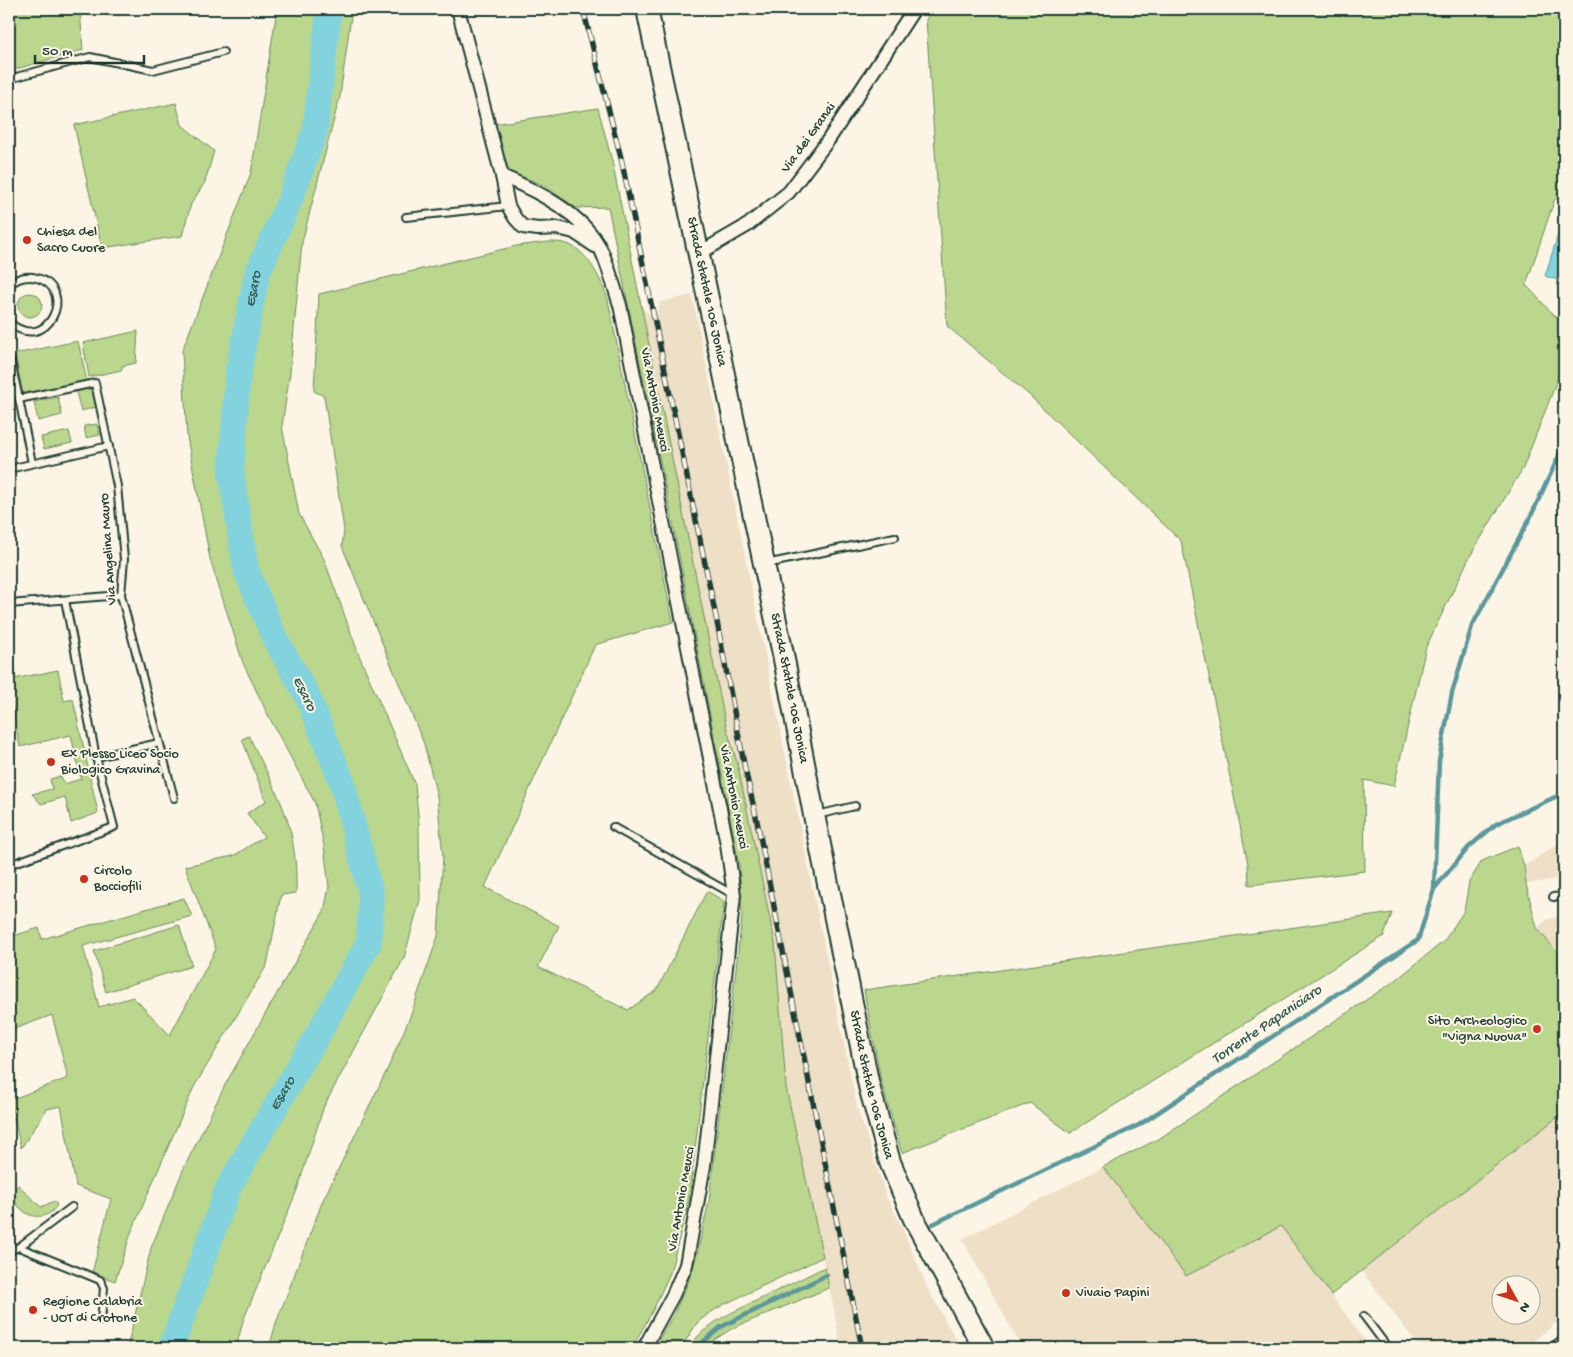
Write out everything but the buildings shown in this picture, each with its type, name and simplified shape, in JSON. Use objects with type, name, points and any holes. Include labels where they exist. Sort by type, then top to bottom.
[{"type":"main road","name":"Strada Statale 106 Jonica","points":[[647,9],[764,565],[870,1086],[890,1162],[914,1219],[984,1348]]},
{"type":"street","points":[[458,9],[502,176],[508,206],[515,218],[523,226],[538,229],[558,228],[574,232],[601,250]]},
{"type":"street","name":"Via dei Granai","points":[[698,254],[748,225],[789,192],[829,139],[914,9]]},
{"type":"street","name":"Via Antonio Meucci","points":[[502,176],[529,188],[560,207],[574,217],[591,234],[601,250],[622,314],[727,844],[734,894],[704,1166],[686,1265],[673,1295],[644,1348]]},
{"type":"street","points":[[1556,1348],[1564,1342]]},
{"type":"lane","points":[[9,79],[90,57],[152,70],[223,52]]},
{"type":"lane","points":[[406,217],[508,206]]},
{"type":"lane","points":[[9,285],[22,277],[32,276],[41,279],[51,287],[56,296],[57,308],[51,321],[45,327],[35,331],[26,332],[16,328],[9,322]]},
{"type":"lane","points":[[9,363],[11,362],[32,463]]},
{"type":"lane","name":"Via Angelina Mauro","points":[[19,399],[96,383],[117,486],[124,559],[122,595],[174,798]]},
{"type":"lane","points":[[9,468],[109,446]]},
{"type":"lane","points":[[764,565],[895,537]]},
{"type":"lane","points":[[9,604],[122,595]]},
{"type":"lane","points":[[9,865],[114,827],[96,757],[65,600]]},
{"type":"lane","points":[[96,757],[159,743]]},
{"type":"lane","points":[[814,815],[855,806]]},
{"type":"lane","points":[[613,827],[734,894]]},
{"type":"lane","points":[[1553,898],[1564,896]]},
{"type":"lane","points":[[9,1251],[19,1247],[72,1207]]},
{"type":"lane","points":[[19,1247],[100,1280],[104,1288],[101,1321]]},
{"type":"lane","points":[[1364,1316],[1388,1348]]},
{"type":"shaded area","points":[[692,295],[857,1107],[886,1196],[901,1225],[929,1291],[961,1348],[841,1348],[786,1087],[775,943],[737,762],[726,726],[641,307],[655,320],[660,302]]},
{"type":"shaded area","points":[[1564,840],[1564,878],[1526,884],[1524,866]]},
{"type":"shaded area","points":[[1564,917],[1564,961],[1537,928],[1548,919]]},
{"type":"shaded area","points":[[1564,1112],[1564,1317],[1524,1348],[1420,1348],[1362,1271]]},
{"type":"shaded area","points":[[1103,1167],[1186,1276],[1281,1226],[1370,1348],[1022,1348],[962,1239]]},
{"type":"green space","points":[[9,9],[80,9],[83,50],[9,71]]},
{"type":"green space","points":[[277,9],[352,9],[340,96],[302,242],[290,372],[282,426],[299,514],[324,559],[359,655],[415,784],[419,825],[420,900],[404,958],[324,1106],[297,1190],[243,1321],[236,1348],[127,1348],[151,1248],[183,1170],[226,1083],[324,911],[329,887],[324,846],[315,803],[268,715],[243,663],[210,559],[187,437],[182,351],[251,173]]},
{"type":"green space","points":[[933,9],[1564,9],[1564,191],[1554,201],[1526,285],[1564,326],[1564,363],[1523,468],[1469,558],[1426,647],[1394,786],[1364,780],[1365,871],[1249,885],[1248,864],[1181,541],[1029,395],[947,326],[926,19]]},
{"type":"green space","points":[[176,103],[182,125],[214,151],[205,182],[191,204],[182,236],[102,248],[74,125]]},
{"type":"green space","points":[[598,108],[612,161],[726,726],[737,762],[775,943],[786,1087],[823,1257],[708,1314],[697,1323],[681,1348],[654,1348],[686,1288],[697,1254],[709,1201],[742,917],[739,865],[673,524],[608,207],[576,208],[543,185],[508,171],[505,167],[494,124]]},
{"type":"green space","points":[[548,242],[564,243],[580,251],[598,275],[608,300],[673,622],[595,645],[485,887],[559,926],[538,967],[628,1010],[657,990],[707,891],[724,901],[689,1200],[670,1273],[653,1310],[632,1348],[269,1348],[276,1323],[323,1200],[387,1070],[410,1017],[438,936],[443,856],[437,796],[424,744],[342,546],[344,530],[324,396],[314,391],[319,294],[516,246]]},
{"type":"green space","points":[[30,293],[39,296],[42,305],[39,314],[30,317],[21,314],[18,305],[21,296]]},
{"type":"green space","points":[[138,331],[136,363],[122,366],[122,370],[89,377],[83,343]]},
{"type":"green space","points":[[78,341],[87,382],[23,395],[15,354]]},
{"type":"green space","points":[[91,388],[96,407],[81,411],[76,392]]},
{"type":"green space","points":[[58,397],[62,415],[38,421],[34,402]]},
{"type":"green space","points":[[97,424],[100,435],[86,438],[84,426]]},
{"type":"green space","points":[[69,431],[72,443],[44,449],[41,437]]},
{"type":"green space","points":[[58,670],[64,701],[73,699],[98,813],[71,823],[65,797],[41,804],[32,794],[52,789],[50,779],[61,776],[64,784],[81,779],[71,735],[20,747],[9,689],[9,680]]},
{"type":"green space","points":[[249,736],[277,793],[291,832],[296,873],[296,893],[281,895],[267,965],[194,1087],[131,1233],[115,1281],[92,1273],[111,1199],[76,1186],[61,1106],[47,1109],[21,1148],[10,1100],[68,1078],[52,1015],[9,1031],[9,918],[11,918],[16,935],[39,928],[42,939],[184,898],[192,916],[83,946],[99,1007],[133,997],[170,1035],[216,949],[185,866],[233,856],[264,837],[247,813],[266,801],[242,739]]},
{"type":"green space","points":[[1518,846],[1537,928],[1564,961],[1564,1112],[1331,1295],[1281,1226],[1186,1276],[1103,1167],[1160,1138],[1396,980],[1444,941],[1464,911],[1469,882],[1482,861]]},
{"type":"green space","points":[[1392,913],[1384,936],[1070,1133],[1030,1103],[902,1153],[881,1081],[864,990]]},
{"type":"green space","points":[[179,925],[192,966],[106,992],[94,951]]},
{"type":"green space","points":[[18,1185],[41,1207],[54,1201],[57,1205],[44,1216],[26,1213],[9,1196]]},
{"type":"green space","points":[[825,1267],[829,1288],[733,1328],[714,1340],[706,1348],[689,1348],[704,1331],[722,1318]]},
{"type":"water","points":[[1564,225],[1564,282],[1545,276],[1560,228]]},
{"type":"waterway","name":"Esaro","points":[[171,1348],[229,1186],[320,1031],[369,942],[371,894],[342,782],[307,695],[275,639],[246,570],[231,472],[238,373],[257,274],[289,202],[315,131],[329,9]]},
{"type":"waterway","points":[[1434,889],[1439,761],[1452,693],[1472,626],[1530,518],[1564,445]]},
{"type":"waterway","name":"Torrente Papaniciaro","points":[[933,1224],[1139,1125],[1418,940],[1434,889],[1469,847],[1496,824],[1564,793]]},
{"type":"waterway","name":"Torrente Papaniciaro","points":[[696,1348],[721,1327],[827,1275]]},
{"type":"railway","points":[[583,9],[621,158],[716,617],[862,1348]]},
{"type":"place","name":"Chiesa del Sacro Cuore","points":[[27,240]]},
{"type":"place","name":"Ex Plesso Liceo Socio Biologico Gravina","points":[[51,762]]},
{"type":"place","name":"Circolo Bocciofili","points":[[84,879]]},
{"type":"place","name":"Sito Archeologico \"Vigna Nuova\"","points":[[1537,1029]]},
{"type":"place","name":"Vivaio Papini","points":[[1066,1293]]},
{"type":"place","name":"Regione Calabria - UOT di Crotone","points":[[33,1310]]}]
